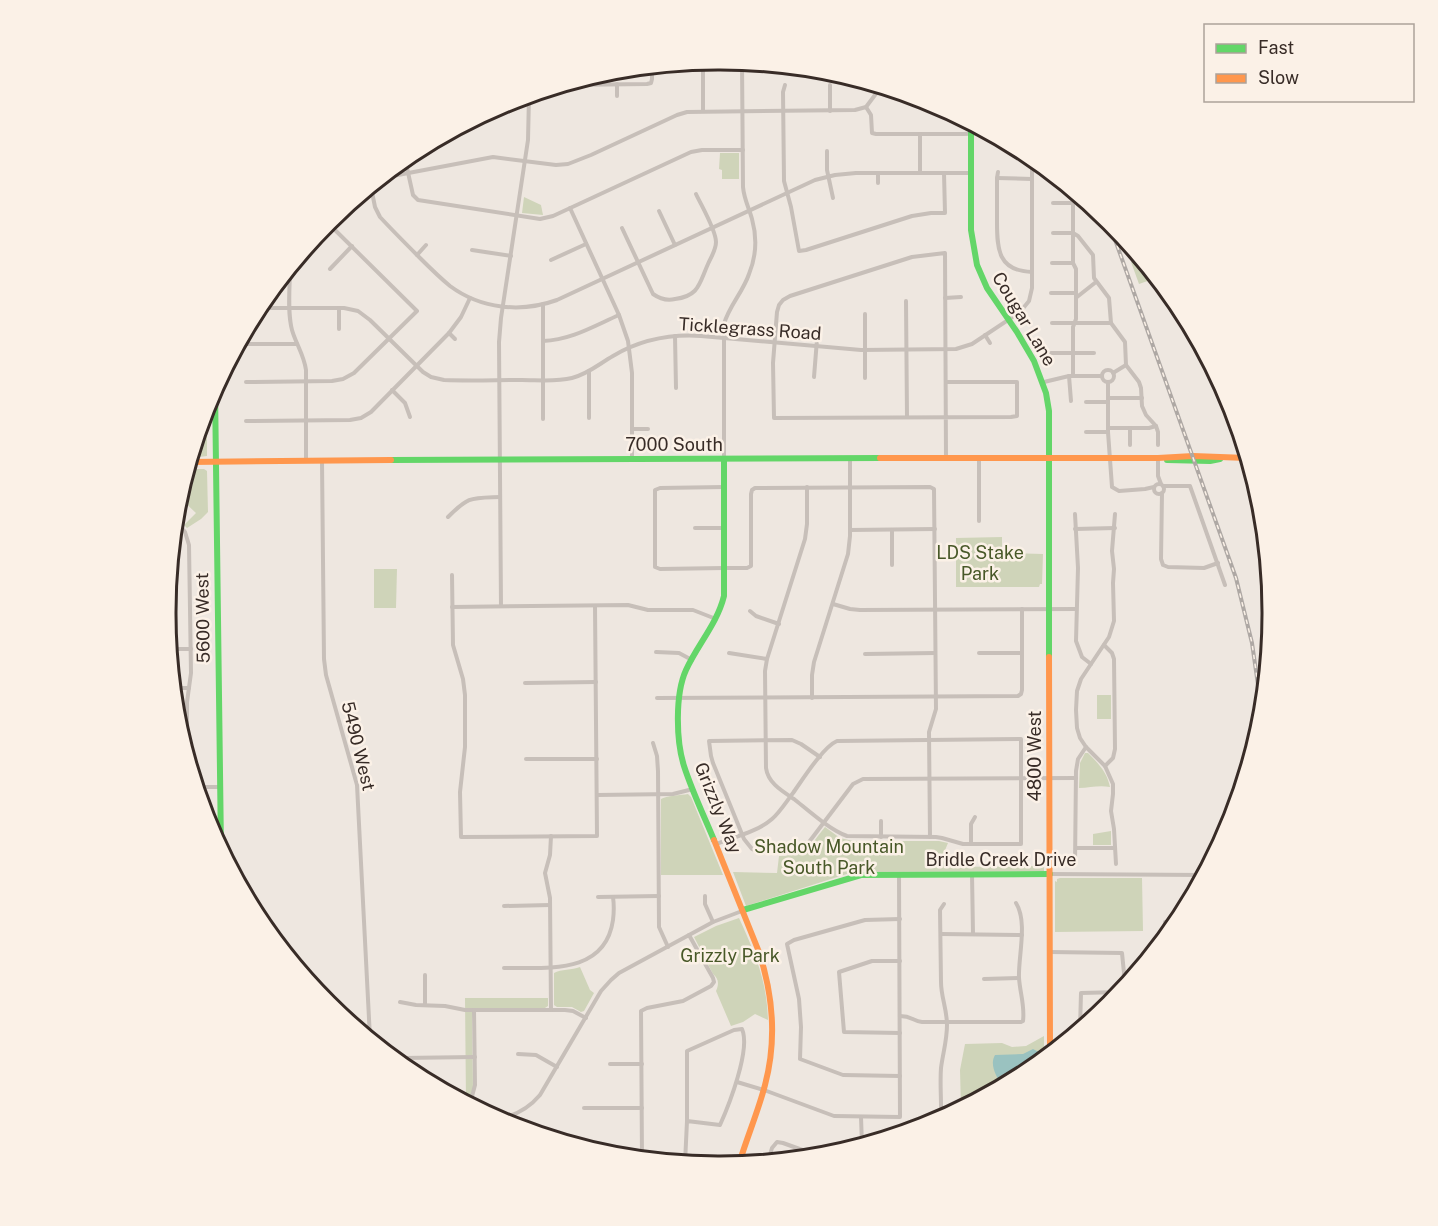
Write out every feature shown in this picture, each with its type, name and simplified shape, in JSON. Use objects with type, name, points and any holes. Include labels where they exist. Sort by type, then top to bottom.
[{"type":"street","points":[[702,71],[703,111]]},
{"type":"street","points":[[724,460],[724,324],[727,314],[746,282],[753,260],[755,236],[754,225],[743,192],[742,71]]},
{"type":"street","points":[[600,84],[651,83],[652,75]]},
{"type":"street","points":[[617,84],[617,96]]},
{"type":"street","points":[[785,85],[783,92],[783,176],[799,251],[912,216],[945,213],[944,173]]},
{"type":"street","points":[[830,85],[830,111]]},
{"type":"street","points":[[401,174],[493,157],[556,165],[568,164],[682,113],[855,110],[866,107],[876,94]]},
{"type":"street","points":[[501,606],[499,342],[525,161],[529,105]]},
{"type":"street","points":[[866,107],[871,115],[872,133],[880,135],[971,133]]},
{"type":"street","name":"Cougar Lane","points":[[971,133],[971,237],[975,260],[984,282],[1033,358],[1044,382],[1049,411],[1050,458]]},
{"type":"street","points":[[920,134],[920,173]]},
{"type":"street","points":[[407,170],[413,195],[418,200],[545,219],[691,152],[743,150]]},
{"type":"street","points":[[827,151],[833,198]]},
{"type":"street","name":"Ticklegrass Road","points":[[271,308],[339,308],[362,313],[416,366],[431,377],[444,380],[570,378],[589,371],[629,348],[675,336],[865,350],[946,350],[964,347],[985,336],[1023,310],[1029,302],[1032,291],[1032,171]]},
{"type":"street","points":[[998,172],[998,247],[1001,256],[1009,268],[1032,272]]},
{"type":"street","points":[[373,196],[378,213],[445,281],[470,298],[483,303],[503,307],[521,307],[557,300],[809,182],[849,173],[971,173]]},
{"type":"street","points":[[878,173],[878,183]]},
{"type":"street","points":[[997,178],[1032,179]]},
{"type":"street","points":[[622,228],[655,296],[664,300],[688,297],[697,289],[715,249],[715,238],[696,194]]},
{"type":"street","points":[[1053,203],[1073,203],[1076,319],[1073,327],[1071,401]]},
{"type":"street","points":[[570,208],[619,315],[629,348],[632,373],[632,459]]},
{"type":"street","points":[[659,211],[675,244]]},
{"type":"street","points":[[246,382],[332,381],[347,377],[357,370],[417,310],[334,230]]},
{"type":"street","points":[[1053,233],[1073,233],[1094,255],[1094,278],[1109,298],[1111,323],[1125,342],[1126,365],[1139,382],[1143,410],[1156,426],[1158,445]]},
{"type":"street","points":[[551,260],[586,244]]},
{"type":"street","points":[[417,255],[426,245]]},
{"type":"street","points":[[330,269],[352,246]]},
{"type":"street","points":[[472,250],[511,256]]},
{"type":"street","points":[[946,382],[1017,382],[1017,416],[1011,417],[946,417],[907,418],[774,418],[773,363],[778,309],[787,297],[912,257],[945,253],[946,350],[946,382],[946,417],[946,459]]},
{"type":"street","points":[[1052,263],[1073,263]]},
{"type":"street","points":[[290,282],[290,321],[303,357],[306,381],[306,461]]},
{"type":"street","points":[[1051,293],[1076,295],[1096,282]]},
{"type":"street","points":[[945,297],[961,297]]},
{"type":"street","points":[[246,421],[350,420],[368,417],[449,333],[461,317],[470,298]]},
{"type":"street","points":[[906,301],[907,418]]},
{"type":"street","points":[[543,304],[543,419]]},
{"type":"street","points":[[339,308],[339,329]]},
{"type":"street","points":[[865,314],[865,378]]},
{"type":"street","points":[[543,341],[564,339],[619,315]]},
{"type":"street","points":[[1052,323],[1111,323]]},
{"type":"street","points":[[814,377],[818,327]]},
{"type":"street","points":[[449,333],[455,339]]},
{"type":"street","points":[[675,336],[676,388]]},
{"type":"street","points":[[985,336],[990,343]]},
{"type":"street","points":[[248,344],[297,344]]},
{"type":"street","points":[[1051,353],[1094,353]]},
{"type":"street","points":[[1113,373],[1126,365]]},
{"type":"street","points":[[1102,376],[1106,370],[1113,373]]},
{"type":"street","points":[[589,371],[589,418]]},
{"type":"street","points":[[1108,382],[1114,378],[1113,373]]},
{"type":"street","points":[[1044,382],[1071,376],[1102,376]]},
{"type":"street","points":[[1102,376],[1108,382]]},
{"type":"street","points":[[1108,382],[1108,430],[1113,489],[1119,491],[1190,486],[1225,585]]},
{"type":"street","points":[[392,390],[405,403],[410,417]]},
{"type":"street","points":[[1086,402],[1142,398]]},
{"type":"street","name":"5600 West","points":[[215,412],[221,827]]},
{"type":"street","points":[[1086,432],[1156,426]]},
{"type":"street","points":[[1130,428],[1130,445]]},
{"type":"street","points":[[632,429],[648,429]]},
{"type":"street","name":"7000 South","points":[[198,462],[1201,456],[1239,458]]},
{"type":"street","name":"4800 West","points":[[1050,458],[1050,1042]]},
{"type":"street","points":[[1158,458],[1163,565],[1204,568],[1218,563]]},
{"type":"street","points":[[812,698],[814,662],[849,548],[850,459]]},
{"type":"street","points":[[979,459],[980,521]]},
{"type":"street","name":"Grizzly Way","points":[[724,460],[723,602],[681,682],[680,742],[681,756],[693,789],[763,963],[772,1005],[772,1053],[764,1090],[742,1155]]},
{"type":"street","name":"5490 West","points":[[322,461],[324,660],[326,675],[358,791],[369,1028]]},
{"type":"street","points":[[724,487],[656,489],[654,492],[655,567],[659,569],[747,568],[751,565],[752,494],[753,489],[758,487],[930,486],[933,488],[935,492],[936,697],[929,740],[930,837]]},
{"type":"street","points":[[716,844],[769,821],[777,814],[790,797],[829,745],[837,741],[1021,739],[1021,844],[958,843],[942,837],[847,836],[790,797],[768,776],[765,740],[765,671],[805,539],[807,487]]},
{"type":"street","points":[[448,517],[468,499],[500,497]]},
{"type":"street","points":[[1075,514],[1078,568],[1076,635],[1082,657],[1090,664]]},
{"type":"street","points":[[1115,514],[1112,551],[1114,621],[1109,638],[1081,679],[1076,697],[1077,728],[1080,738],[1105,766],[1113,784],[1111,811],[1116,864]]},
{"type":"street","points":[[695,528],[724,528]]},
{"type":"street","points":[[1075,529],[1114,528]]},
{"type":"street","points":[[183,530],[189,545],[191,673],[186,716]]},
{"type":"street","points":[[850,530],[935,530]]},
{"type":"street","points":[[892,530],[892,566]]},
{"type":"street","points":[[452,574],[453,645],[465,695],[465,747],[460,792],[460,837],[597,836],[596,606]]},
{"type":"street","points":[[833,604],[855,610],[1076,609]]},
{"type":"street","points":[[452,607],[628,605],[648,610],[693,610],[716,619]]},
{"type":"street","points":[[657,698],[1019,696],[1022,690],[1022,609]]},
{"type":"street","points":[[750,611],[756,616],[779,624]]},
{"type":"street","points":[[1104,645],[1114,655],[1114,754],[1105,766]]},
{"type":"street","points":[[178,649],[190,649]]},
{"type":"street","points":[[656,652],[679,653],[692,660]]},
{"type":"street","points":[[729,653],[767,659]]},
{"type":"street","points":[[979,653],[1022,653]]},
{"type":"street","points":[[865,654],[936,654]]},
{"type":"street","points":[[525,683],[596,682]]},
{"type":"street","points":[[182,688],[189,688]]},
{"type":"street","points":[[820,757],[795,741],[710,741],[711,756],[749,847],[759,852],[797,852],[807,846],[859,780],[1076,778]]},
{"type":"street","points":[[653,743],[658,764],[659,927],[668,947]]},
{"type":"street","points":[[1076,864],[1076,778],[1078,759],[1086,747]]},
{"type":"street","points":[[526,759],[597,759]]},
{"type":"street","points":[[205,787],[220,787]]},
{"type":"street","points":[[597,795],[677,794],[693,789]]},
{"type":"street","points":[[971,844],[971,824],[975,817]]},
{"type":"street","points":[[880,821],[881,837]]},
{"type":"street","points":[[550,1010],[550,905],[545,873],[550,855],[551,836]]},
{"type":"street","points":[[1076,848],[1115,848]]},
{"type":"street","points":[[737,1082],[834,1116],[900,1117],[899,874]]},
{"type":"street","points":[[972,874],[973,934]]},
{"type":"street","name":"Bridle Creek Drive","points":[[513,1115],[525,1109],[537,1098],[604,987],[615,976],[713,922],[743,910],[861,875],[1194,875]]},
{"type":"street","points":[[598,897],[659,896]]},
{"type":"street","points":[[705,896],[705,904],[713,922]]},
{"type":"street","points":[[504,968],[567,966],[589,958],[599,950],[612,927],[614,897]]},
{"type":"street","points":[[900,1016],[919,1022],[1021,1022],[1023,1004],[1019,978],[1022,934],[1020,911],[1016,903]]},
{"type":"street","points":[[942,1108],[941,1070],[946,1045],[947,1022],[947,1009],[941,988],[940,910],[944,904]]},
{"type":"street","points":[[504,906],[550,905]]},
{"type":"street","points":[[900,918],[864,920],[787,944],[799,999],[800,1059],[843,1075],[900,1076]]},
{"type":"street","points":[[940,934],[1022,934]]},
{"type":"street","points":[[642,1150],[641,1011],[683,1001],[713,984],[713,978],[689,935]]},
{"type":"street","points":[[1050,952],[1122,952],[1124,975]]},
{"type":"street","points":[[900,961],[872,961],[839,972],[844,1032],[900,1033]]},
{"type":"street","points":[[425,975],[425,1005]]},
{"type":"street","points":[[984,979],[1019,978]]},
{"type":"street","points":[[1080,1018],[1081,993],[1108,992]]},
{"type":"street","points":[[400,1002],[414,1005],[443,1005],[459,1010],[571,1011],[586,1018]]},
{"type":"street","points":[[472,1096],[475,1088],[474,1010]]},
{"type":"street","points":[[685,1154],[687,1050],[741,1029],[744,1038],[737,1082],[720,1125],[687,1121]]},
{"type":"street","points":[[518,1054],[536,1055],[557,1067]]},
{"type":"street","points":[[410,1058],[474,1057]]},
{"type":"street","points":[[610,1064],[642,1064]]},
{"type":"street","points":[[584,1108],[642,1108]]},
{"type":"street","points":[[861,1117],[862,1136]]},
{"type":"street","points":[[771,1153],[777,1142],[799,1149]]},
{"type":"green space","points":[[720,153],[739,153],[739,179],[722,179],[722,170],[719,169]]},
{"type":"green space","points":[[524,197],[541,205],[543,215],[522,213]]},
{"type":"green space","points":[[1132,262],[1147,281],[1139,284]]},
{"type":"green space","points":[[207,434],[207,456],[200,457]]},
{"type":"green space","points":[[196,469],[204,469],[207,471],[208,512],[187,528],[184,525],[196,513],[187,505]]},
{"type":"green space","name":"LDS Stake Park","points":[[1002,537],[1002,553],[1043,554],[1042,584],[1039,587],[956,587],[956,538]]},
{"type":"green space","points":[[374,569],[397,569],[396,608],[374,608]]},
{"type":"green space","points":[[1097,695],[1111,695],[1111,719],[1097,719]]},
{"type":"green space","points":[[1085,753],[1088,753],[1102,768],[1110,787],[1079,788],[1080,763]]},
{"type":"green space","points":[[688,794],[723,875],[661,875],[661,799]]},
{"type":"green space","name":"Shadow Mountain South Park","points":[[825,827],[840,838],[853,841],[939,841],[948,843],[941,860],[955,867],[1033,866],[1044,860],[1044,871],[853,872],[746,906],[733,872],[777,873],[779,856],[796,854],[807,849]]},
{"type":"green space","points":[[1111,831],[1111,845],[1093,845],[1093,834]]},
{"type":"green space","points":[[1060,878],[1142,878],[1143,931],[1055,932],[1055,881],[1057,882]]},
{"type":"green space","name":"Grizzly Park","points":[[739,918],[759,968],[768,1020],[755,1014],[731,1026],[716,991],[717,980],[694,937]]},
{"type":"green space","points":[[580,967],[590,990],[594,993],[584,1011],[581,1012],[572,1007],[557,1007],[554,1005],[554,973]]},
{"type":"green space","points":[[465,998],[548,998],[548,1006],[545,1008],[481,1008],[473,1014],[473,1089],[471,1095],[466,1093]]},
{"type":"green space","points":[[1044,1036],[1044,1047],[990,1083],[961,1099],[960,1070],[965,1044],[1002,1043],[1012,1047],[1026,1046]]},
{"type":"water","points":[[1033,1049],[1038,1051],[998,1078],[993,1067],[995,1055],[1023,1054]]},
{"type":"railway","points":[[1116,244],[1236,578],[1252,643],[1257,680]]},
{"type":"traffic: fast","points":[[971,133],[971,230],[977,265],[987,288],[1034,361],[1046,393],[1049,411],[1049,657]]},
{"type":"traffic: fast","points":[[215,412],[221,827]]},
{"type":"traffic: fast","points":[[391,460],[880,458]]},
{"type":"traffic: fast","points":[[1167,460],[1210,461],[1220,459]]},
{"type":"traffic: fast","points":[[714,840],[681,756],[678,704],[686,670],[717,616],[724,596],[724,460]]},
{"type":"traffic: fast","points":[[743,910],[861,875],[1050,874]]},
{"type":"traffic: slow","points":[[880,458],[1238,458]]},
{"type":"traffic: slow","points":[[198,462],[391,460]]},
{"type":"traffic: slow","points":[[1049,657],[1050,1042]]},
{"type":"traffic: slow","points":[[714,840],[759,952],[768,985],[772,1018],[769,1068],[742,1155]]}]
